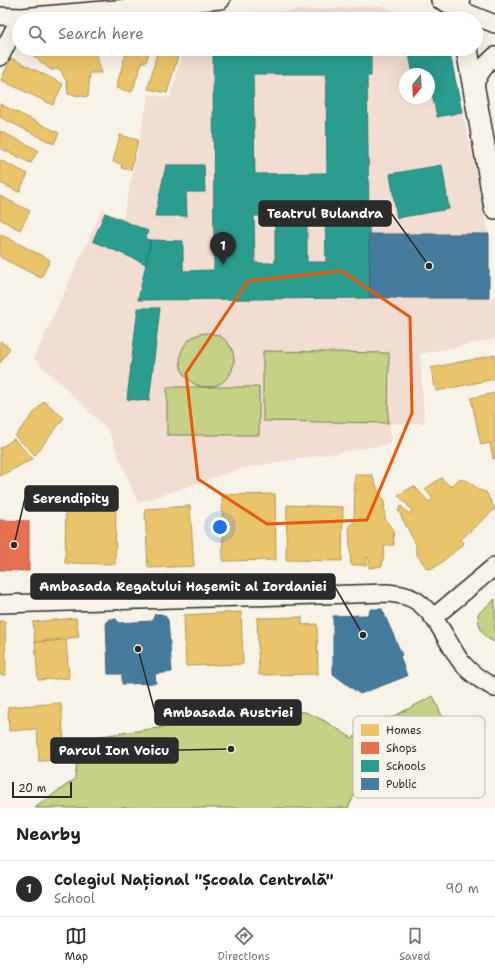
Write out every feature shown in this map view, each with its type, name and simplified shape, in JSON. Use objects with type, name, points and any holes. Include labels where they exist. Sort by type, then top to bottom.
[{"type":"street","points":[[94,12],[221,0]]},
{"type":"street","points":[[440,0],[460,10]]},
{"type":"street","points":[[0,16],[12,18]]},
{"type":"street","points":[[483,19],[495,24]]},
{"type":"street","points":[[0,58],[12,35]]},
{"type":"street","points":[[468,56],[495,208]]},
{"type":"street","points":[[473,87],[480,73],[488,62],[495,56]]},
{"type":"street","points":[[434,617],[495,566]]},
{"type":"street","points":[[0,604],[388,593],[401,595],[414,600],[425,608],[434,617],[462,663],[476,677],[495,688]]},
{"type":"highlighted area","points":[[342,271],[410,317],[412,413],[367,520],[267,524],[198,479],[186,373],[248,281]]},
{"type":"shaded area","points":[[382,6],[397,12],[269,12]]},
{"type":"shaded area","points":[[182,56],[451,56],[489,234],[369,234],[370,298],[495,297],[495,339],[420,354],[424,423],[390,424],[390,444],[243,468],[138,503],[108,430],[34,358],[102,210],[123,219],[149,94],[170,98]]},
{"type":"green space","points":[[207,333],[217,335],[226,341],[232,350],[234,360],[232,370],[226,379],[217,385],[207,387],[197,385],[188,379],[182,370],[180,360],[182,350],[188,341],[197,335]]},
{"type":"green space","points":[[263,351],[389,353],[388,423],[263,421]]},
{"type":"green space","points":[[167,387],[259,387],[259,435],[167,435]]},
{"type":"green space","points":[[495,599],[495,642],[487,638],[482,632],[478,614]]},
{"type":"green space","points":[[433,696],[442,716],[394,716]]},
{"type":"green space","points":[[286,710],[305,712],[323,720],[352,738],[353,798],[348,808],[36,808],[75,779],[80,739]]},
{"type":"building: Homes","points":[[34,56],[97,56],[101,73],[90,73],[88,97],[68,94],[67,83],[60,69],[51,70]]},
{"type":"building: Homes","points":[[125,56],[148,56],[146,62],[142,62],[132,92],[116,88]]},
{"type":"building: Homes","points":[[156,56],[178,56],[167,93],[148,89]]},
{"type":"building: Homes","points":[[11,58],[63,84],[53,105],[1,80]]},
{"type":"building: Homes","points":[[0,104],[59,133],[54,144],[0,117]]},
{"type":"building: Homes","points":[[0,131],[38,150],[31,163],[0,148]]},
{"type":"building: Homes","points":[[120,135],[138,140],[131,170],[121,168],[122,164],[113,162]]},
{"type":"building: Homes","points":[[0,160],[28,174],[19,192],[0,183]]},
{"type":"building: Homes","points":[[0,196],[30,211],[20,230],[0,219]]},
{"type":"building: Homes","points":[[0,234],[50,260],[41,278],[0,257]]},
{"type":"building: Homes","points":[[0,341],[10,348],[0,363]]},
{"type":"building: Homes","points":[[495,355],[495,379],[436,391],[431,368]]},
{"type":"building: Homes","points":[[495,393],[495,458],[493,459],[490,443],[481,445],[471,398]]},
{"type":"building: Homes","points":[[44,401],[64,418],[35,455],[15,436]]},
{"type":"building: Homes","points":[[14,439],[33,459],[0,476],[0,448]]},
{"type":"building: Homes","points":[[355,475],[372,475],[380,495],[384,499],[385,519],[393,530],[394,545],[385,545],[382,566],[369,568],[369,558],[367,557],[366,565],[351,565],[349,526],[354,522]]},
{"type":"building: Homes","points":[[441,478],[451,487],[459,479],[468,481],[479,490],[486,492],[495,509],[460,540],[464,544],[434,568],[427,569],[416,553],[416,545],[398,510],[401,506],[409,514],[412,510],[398,495],[414,486],[429,502],[433,499],[425,489]]},
{"type":"building: Homes","points":[[275,494],[276,560],[223,561],[222,495]]},
{"type":"building: Homes","points":[[66,499],[116,500],[115,564],[65,563]]},
{"type":"building: Homes","points":[[287,505],[343,507],[342,561],[286,560]]},
{"type":"building: Homes","points":[[190,506],[194,566],[148,568],[145,509]]},
{"type":"building: Homes","points":[[241,612],[243,664],[186,666],[184,615]]},
{"type":"building: Homes","points":[[302,617],[302,625],[317,624],[318,674],[259,675],[257,618]]},
{"type":"building: Homes","points":[[76,618],[79,637],[35,642],[33,622]]},
{"type":"building: Homes","points":[[0,621],[5,621],[6,675],[0,675]]},
{"type":"building: Homes","points":[[66,640],[69,678],[38,680],[35,642]]},
{"type":"building: Homes","points":[[61,703],[65,760],[39,761],[37,729],[9,731],[8,707]]},
{"type":"building: Shops","points":[[0,520],[29,521],[29,571],[0,570]]},
{"type":"building: Schools","points":[[213,56],[371,56],[371,76],[367,76],[370,298],[138,300],[151,240],[183,241],[183,271],[214,270]],"holes":[[[253,74],[326,74],[327,173],[255,174]],[[307,215],[325,215],[326,262],[307,262]],[[254,216],[275,216],[275,263],[255,263]]]},
{"type":"building: Schools","points":[[409,56],[450,56],[462,112],[437,117],[434,104],[435,68],[412,68]]},
{"type":"building: Schools","points":[[166,165],[204,165],[205,192],[186,192],[187,216],[155,216]]},
{"type":"building: Schools","points":[[442,165],[449,209],[397,218],[390,174]]},
{"type":"building: Schools","points":[[105,213],[148,231],[145,239],[151,240],[146,264],[93,241]]},
{"type":"building: Schools","points":[[138,308],[160,308],[149,401],[127,399]]},
{"type":"building: Public","points":[[369,234],[489,234],[489,298],[370,298]]},
{"type":"building: Public","points":[[371,609],[382,609],[402,655],[400,656],[407,676],[360,694],[333,674],[333,616],[367,615]]},
{"type":"building: Public","points":[[155,614],[161,614],[168,620],[172,672],[155,674],[156,683],[122,684],[122,674],[108,674],[106,623],[109,619],[116,619],[119,623],[152,621]]},
{"type":"place","name":"Colegiul Național \"Școala Centrală\"","points":[[223,265]]},
{"type":"place","name":"Teatrul Bulandra","points":[[429,266]]},
{"type":"place","name":"Serendipity","points":[[14,545]]},
{"type":"place","name":"Ambasada Regatului Haşemit al Iordaniei","points":[[363,635]]},
{"type":"place","name":"Ambasada Austriei","points":[[138,649]]},
{"type":"place","name":"Parcul Ion Voicu","points":[[231,749]]}]
